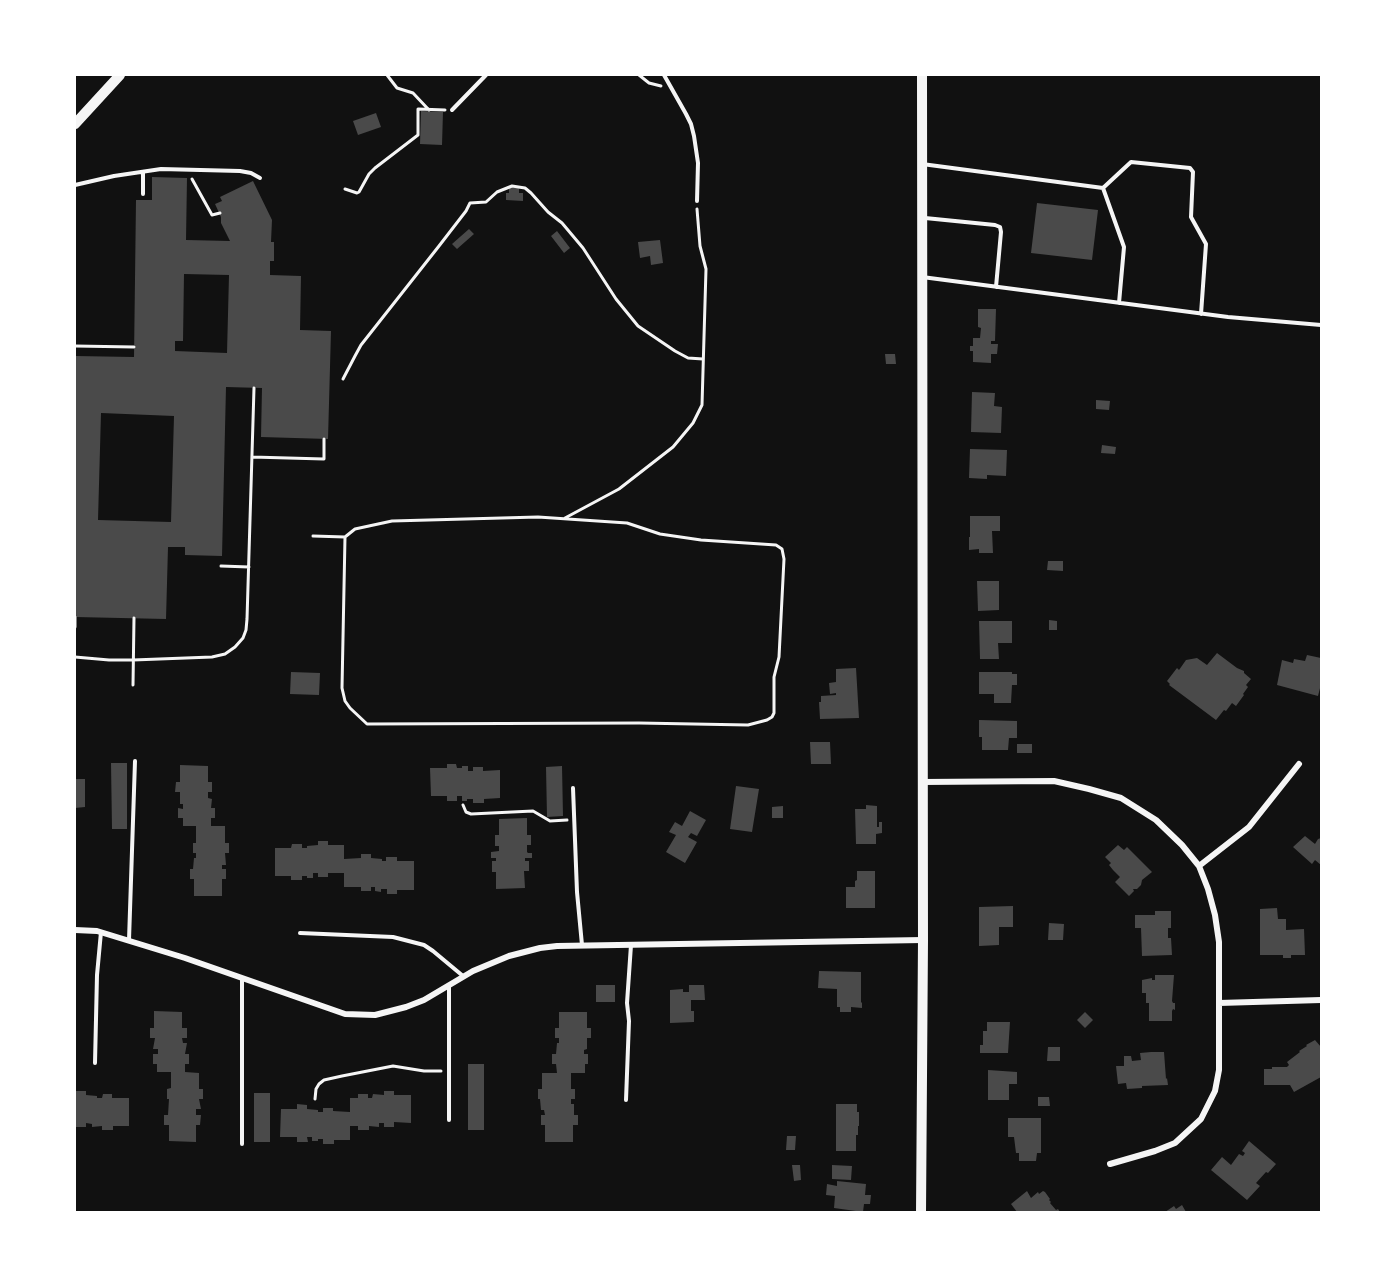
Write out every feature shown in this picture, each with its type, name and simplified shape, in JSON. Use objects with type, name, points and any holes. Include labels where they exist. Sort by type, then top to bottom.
[{"type":"street","points":[[75,124],[120,75]]},
{"type":"street","points":[[921,1212],[922,75]]},
{"type":"street","points":[[1199,866],[1249,827],[1299,764]]},
{"type":"street","points":[[922,782],[1054,781],[1121,798],[1156,820],[1182,845],[1199,866],[1215,915],[1219,942],[1220,1070],[1215,1091],[1201,1119],[1175,1143],[1110,1164]]},
{"type":"street","points":[[75,930],[101,932],[185,958],[345,1014],[375,1015],[424,1000],[473,971],[508,957],[540,948],[582,945],[923,940]]},
{"type":"street","points":[[1219,1003],[1321,1000]]},
{"type":"lane","points":[[452,111],[486,75]]},
{"type":"lane","points":[[664,75],[691,124],[698,163],[697,201]]},
{"type":"lane","points":[[1103,188],[1131,162],[1190,168],[1193,172],[1191,217],[1206,244],[1201,314]]},
{"type":"lane","points":[[922,164],[1103,188]]},
{"type":"lane","points":[[75,185],[161,169],[240,171],[260,178]]},
{"type":"lane","points":[[143,172],[143,194]]},
{"type":"lane","points":[[1103,188],[1124,247],[1119,303]]},
{"type":"lane","points":[[921,218],[1000,226],[996,287]]},
{"type":"lane","points":[[922,277],[1201,314],[1321,325]]},
{"type":"lane","points":[[129,941],[135,761]]},
{"type":"lane","points":[[573,788],[577,892],[582,945]]},
{"type":"lane","points":[[95,1063],[97,975],[101,932]]},
{"type":"lane","points":[[300,933],[393,937],[424,945],[464,976]]},
{"type":"lane","points":[[626,1100],[629,1021],[627,1003],[631,945]]},
{"type":"lane","points":[[242,1144],[243,978]]},
{"type":"lane","points":[[449,985],[449,1120]]},
{"type":"path","points":[[387,75],[398,88],[413,93],[429,110]]},
{"type":"path","points":[[639,75],[649,83],[670,86]]},
{"type":"path","points":[[345,189],[359,192],[375,168],[418,135],[418,109],[452,111]]},
{"type":"path","points":[[187,170],[212,215],[220,213]]},
{"type":"path","points":[[343,379],[361,345],[445,239],[470,203],[486,202],[497,192],[512,186],[531,193],[548,212],[562,223],[583,248],[616,299],[638,326],[682,355],[688,358],[703,359]]},
{"type":"path","points":[[563,518],[619,489],[673,447],[693,423],[702,405],[706,269],[700,246],[697,201]]},
{"type":"path","points":[[75,346],[134,347]]},
{"type":"path","points":[[75,657],[133,660],[212,657],[225,654],[243,638],[246,630],[249,567],[254,388]]},
{"type":"path","points":[[252,457],[324,459],[324,439]]},
{"type":"path","points":[[313,536],[345,537],[355,529],[392,521],[525,517],[627,523],[660,534],[701,540],[779,546],[782,549],[784,560],[779,657],[774,677],[772,717],[748,725],[364,723],[345,702],[342,688],[345,537]]},
{"type":"path","points":[[221,566],[249,567]]},
{"type":"path","points":[[75,617],[75,627]]},
{"type":"path","points":[[133,685],[134,618]]},
{"type":"path","points":[[463,805],[466,812],[471,814],[533,811],[550,821],[574,820]]},
{"type":"path","points":[[315,1099],[316,1089],[324,1080],[352,1074],[393,1066],[424,1071],[449,1071]]},
{"type":"building","points":[[421,111],[443,112],[442,145],[420,144]]},
{"type":"building","points":[[376,113],[381,127],[358,135],[353,121]]},
{"type":"building","points":[[152,177],[187,178],[186,240],[230,241],[215,204],[222,201],[220,197],[253,181],[272,220],[271,242],[274,242],[274,261],[270,261],[270,275],[301,276],[300,330],[331,331],[328,439],[261,437],[262,388],[226,387],[222,556],[185,555],[185,547],[168,547],[166,619],[75,617],[75,356],[134,357],[136,200],[152,200]],"holes":[[[184,274],[229,275],[227,353],[175,351],[175,341],[183,341]],[[101,413],[174,416],[171,522],[98,520]]]},
{"type":"building","points":[[509,187],[519,188],[519,193],[523,193],[523,201],[506,200]]},
{"type":"building","points":[[1037,203],[1098,210],[1092,260],[1031,253]]},
{"type":"building","points":[[469,229],[474,234],[457,249],[452,244]]},
{"type":"building","points":[[557,231],[570,248],[564,253],[551,236]]},
{"type":"building","points":[[660,240],[663,263],[651,265],[650,256],[640,258],[638,242]]},
{"type":"building","points":[[978,309],[996,309],[995,341],[991,341],[991,344],[998,344],[997,354],[991,354],[991,363],[973,362],[973,351],[970,351],[973,338],[980,338]]},
{"type":"building","points":[[885,354],[895,354],[896,364],[886,364]]},
{"type":"building","points":[[972,392],[995,393],[994,406],[1002,407],[1001,433],[971,432]]},
{"type":"building","points":[[1096,400],[1110,401],[1109,410],[1096,409]]},
{"type":"building","points":[[1102,445],[1116,447],[1115,454],[1101,453]]},
{"type":"building","points":[[970,449],[1007,450],[1006,476],[987,475],[987,479],[969,478]]},
{"type":"building","points":[[970,516],[1000,516],[1000,531],[992,531],[993,553],[979,553],[979,549],[969,550]]},
{"type":"building","points":[[1048,561],[1063,561],[1063,571],[1047,570]]},
{"type":"building","points":[[977,581],[999,581],[999,610],[978,611]]},
{"type":"building","points":[[1049,620],[1057,621],[1057,630],[1049,630]]},
{"type":"building","points":[[979,621],[1012,621],[1012,643],[998,643],[999,659],[980,659]]},
{"type":"building","points":[[1217,653],[1244,671],[1251,679],[1236,706],[1232,703],[1216,720],[1169,685],[1167,681],[1186,660],[1197,658],[1207,665]]},
{"type":"building","points":[[1307,655],[1321,658],[1321,684],[1318,696],[1277,685],[1282,660],[1293,663],[1294,659],[1305,661]]},
{"type":"building","points":[[856,668],[859,718],[820,719],[821,696],[836,695],[836,693],[830,694],[829,683],[836,682],[836,669]]},
{"type":"building","points":[[291,672],[320,673],[319,695],[290,694]]},
{"type":"building","points":[[979,672],[1017,674],[1017,685],[1012,685],[1011,703],[994,703],[994,694],[979,694]]},
{"type":"building","points":[[979,720],[1017,721],[1017,738],[1009,738],[1008,750],[982,750]]},
{"type":"building","points":[[810,742],[830,742],[831,764],[811,764]]},
{"type":"building","points":[[1017,744],[1032,744],[1032,753],[1017,753]]},
{"type":"building","points":[[111,763],[127,763],[127,829],[112,829]]},
{"type":"building","points":[[447,764],[456,764],[457,768],[468,766],[468,771],[473,771],[473,767],[483,767],[483,771],[500,770],[500,798],[484,799],[484,803],[473,803],[473,799],[462,801],[462,796],[457,796],[457,801],[447,801],[447,796],[431,796],[430,768],[447,768]]},
{"type":"building","points":[[180,765],[208,766],[208,782],[212,782],[212,792],[208,792],[208,798],[212,799],[211,808],[215,808],[215,818],[211,818],[211,826],[225,826],[225,843],[229,843],[229,853],[225,853],[226,865],[222,865],[222,869],[226,869],[226,879],[222,879],[222,896],[194,896],[194,879],[190,879],[190,869],[193,869],[194,858],[196,858],[196,853],[193,853],[193,843],[196,843],[196,826],[183,826],[183,818],[178,818],[178,808],[183,809],[183,804],[180,804],[180,792],[175,792],[176,782],[180,782]]},
{"type":"building","points":[[562,766],[563,816],[547,817],[546,767]]},
{"type":"building","points":[[75,779],[85,779],[85,807],[75,808]]},
{"type":"building","points":[[736,786],[759,789],[752,832],[730,829]]},
{"type":"building","points":[[866,805],[877,806],[877,827],[879,827],[879,822],[882,822],[882,833],[876,834],[876,844],[856,844],[855,809],[866,809]]},
{"type":"building","points":[[783,806],[783,818],[772,818],[772,807]]},
{"type":"building","points":[[690,811],[706,820],[697,836],[691,833],[688,837],[697,842],[685,863],[666,852],[676,835],[669,832],[675,822],[682,826]]},
{"type":"building","points":[[527,818],[527,835],[531,835],[531,845],[527,845],[527,852],[532,853],[532,858],[525,858],[525,861],[529,861],[529,871],[524,871],[525,888],[496,889],[496,872],[492,872],[492,861],[496,861],[496,858],[491,858],[491,852],[499,851],[499,846],[495,846],[495,835],[499,835],[499,819]]},
{"type":"building","points":[[1305,836],[1315,844],[1321,838],[1321,865],[1315,860],[1312,864],[1293,847]]},
{"type":"building","points":[[318,841],[328,841],[328,845],[344,845],[344,859],[361,858],[361,854],[371,854],[371,858],[382,859],[382,861],[386,861],[386,857],[397,857],[397,861],[414,861],[414,890],[397,890],[397,894],[387,894],[387,889],[381,889],[381,892],[375,891],[375,887],[371,887],[371,891],[361,891],[361,887],[344,887],[344,873],[328,873],[328,877],[318,877],[318,873],[313,873],[313,878],[302,876],[302,880],[291,880],[291,876],[275,876],[275,848],[291,848],[292,844],[302,844],[302,848],[307,848],[307,846],[318,845]]},
{"type":"building","points":[[1118,845],[1124,850],[1127,847],[1152,872],[1142,880],[1137,889],[1133,889],[1134,891],[1129,896],[1115,882],[1120,877],[1105,857]]},
{"type":"building","points":[[857,871],[875,871],[875,908],[846,908],[846,887],[855,887]]},
{"type":"building","points":[[1013,906],[1013,927],[999,927],[999,945],[979,946],[979,907]]},
{"type":"building","points":[[1277,908],[1278,919],[1286,919],[1286,930],[1304,929],[1305,955],[1291,955],[1291,958],[1283,958],[1283,955],[1260,955],[1260,909]]},
{"type":"building","points":[[1155,911],[1171,911],[1171,928],[1168,928],[1168,938],[1171,938],[1172,955],[1142,956],[1141,928],[1135,928],[1135,915],[1155,915]]},
{"type":"building","points":[[1049,923],[1064,924],[1063,940],[1048,940]]},
{"type":"building","points":[[819,971],[861,972],[862,1008],[851,1007],[851,1012],[840,1012],[840,1007],[837,1007],[837,989],[818,988]]},
{"type":"building","points":[[1155,975],[1174,975],[1172,1001],[1175,1003],[1175,1010],[1172,1011],[1172,1021],[1149,1021],[1149,1003],[1146,1003],[1146,993],[1142,993],[1142,980],[1152,978],[1155,980]]},
{"type":"building","points":[[596,985],[615,985],[615,1002],[596,1002]]},
{"type":"building","points":[[689,985],[704,985],[705,1000],[691,1000],[694,1022],[670,1023],[670,990],[683,989],[683,992],[689,992]]},
{"type":"building","points":[[154,1011],[182,1012],[182,1028],[187,1028],[187,1038],[182,1038],[183,1043],[187,1043],[185,1054],[189,1054],[189,1064],[185,1064],[185,1072],[199,1073],[199,1089],[203,1089],[203,1099],[199,1099],[201,1109],[196,1109],[196,1115],[201,1115],[200,1125],[196,1125],[196,1142],[169,1141],[169,1125],[164,1125],[164,1115],[168,1115],[167,1089],[171,1088],[171,1072],[157,1072],[157,1064],[153,1064],[153,1054],[158,1054],[158,1049],[153,1049],[155,1038],[150,1038],[150,1028],[154,1028]]},
{"type":"building","points":[[559,1012],[587,1012],[587,1028],[591,1028],[591,1038],[587,1038],[587,1049],[584,1050],[584,1054],[588,1054],[585,1073],[571,1073],[571,1089],[575,1089],[575,1099],[571,1099],[571,1104],[574,1104],[574,1115],[578,1115],[578,1125],[573,1125],[573,1142],[545,1142],[545,1125],[541,1125],[541,1115],[545,1115],[544,1110],[541,1110],[540,1099],[538,1099],[538,1089],[542,1089],[542,1073],[557,1073],[556,1064],[552,1064],[552,1054],[556,1054],[557,1043],[559,1043],[559,1038],[555,1038],[555,1028],[559,1028]]},
{"type":"building","points":[[1085,1012],[1093,1020],[1085,1028],[1077,1020]]},
{"type":"building","points":[[987,1022],[1010,1022],[1008,1053],[980,1053],[980,1045],[983,1045],[983,1031],[987,1031]]},
{"type":"building","points":[[1315,1040],[1321,1047],[1321,1077],[1294,1092],[1290,1085],[1264,1085],[1264,1069],[1287,1067],[1289,1065],[1287,1062]]},
{"type":"building","points":[[1048,1047],[1060,1047],[1060,1061],[1047,1061]]},
{"type":"building","points":[[1164,1052],[1168,1085],[1127,1089],[1126,1083],[1118,1084],[1116,1066],[1124,1066],[1124,1056],[1131,1056],[1132,1061],[1141,1060],[1140,1053]]},
{"type":"building","points":[[468,1064],[484,1064],[484,1130],[468,1130]]},
{"type":"building","points":[[988,1070],[1017,1072],[1017,1084],[1009,1084],[1009,1100],[988,1100]]},
{"type":"building","points":[[76,1091],[86,1091],[86,1095],[97,1096],[97,1098],[102,1098],[103,1094],[112,1094],[112,1098],[129,1098],[129,1126],[113,1126],[113,1130],[102,1130],[102,1126],[92,1127],[92,1124],[86,1123],[86,1127],[76,1127]]},
{"type":"building","points":[[384,1091],[394,1091],[394,1095],[411,1095],[411,1123],[394,1122],[394,1127],[384,1127],[384,1123],[379,1123],[379,1127],[369,1126],[369,1130],[358,1130],[358,1126],[350,1126],[350,1140],[334,1140],[334,1144],[323,1144],[323,1139],[312,1141],[312,1137],[307,1137],[308,1142],[297,1142],[297,1137],[280,1137],[281,1109],[297,1109],[297,1104],[307,1105],[307,1109],[318,1110],[318,1112],[323,1112],[323,1108],[333,1108],[333,1111],[350,1112],[350,1098],[358,1098],[358,1094],[368,1094],[368,1098],[372,1098],[373,1094],[384,1095]]},
{"type":"building","points":[[254,1093],[270,1093],[270,1142],[254,1142]]},
{"type":"building","points":[[1038,1097],[1049,1097],[1050,1106],[1038,1106]]},
{"type":"building","points":[[836,1104],[857,1104],[859,1126],[858,1135],[856,1135],[856,1151],[836,1151]]},
{"type":"building","points":[[1008,1118],[1041,1118],[1041,1153],[1037,1153],[1036,1161],[1019,1161],[1014,1137],[1008,1137]]},
{"type":"building","points":[[787,1136],[796,1136],[795,1150],[786,1150]]},
{"type":"building","points":[[1249,1141],[1276,1164],[1256,1183],[1260,1186],[1247,1200],[1211,1170],[1222,1157],[1231,1165],[1239,1154],[1243,1156],[1245,1153],[1242,1151]]},
{"type":"building","points":[[792,1165],[800,1165],[801,1180],[794,1181]]},
{"type":"building","points":[[832,1165],[852,1166],[851,1180],[832,1179]]},
{"type":"building","points":[[837,1181],[866,1184],[865,1195],[871,1195],[870,1204],[864,1204],[863,1212],[834,1208],[835,1196],[826,1195],[827,1184],[837,1186]]},
{"type":"building","points":[[1027,1191],[1031,1198],[1038,1192],[1039,1194],[1045,1192],[1050,1203],[1060,1212],[1017,1212],[1011,1204]]},
{"type":"building","points":[[1182,1205],[1186,1212],[1165,1212],[1174,1206],[1176,1209]]}]
